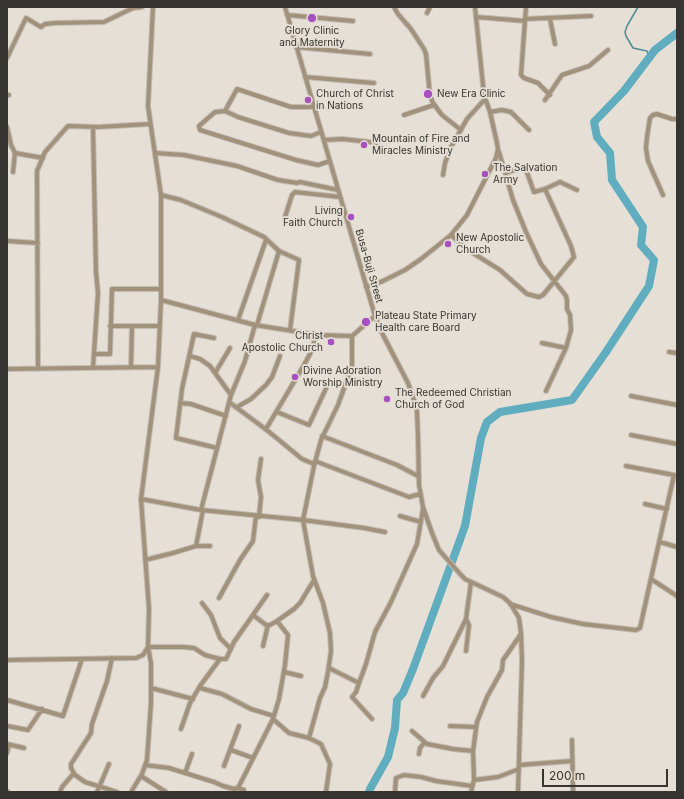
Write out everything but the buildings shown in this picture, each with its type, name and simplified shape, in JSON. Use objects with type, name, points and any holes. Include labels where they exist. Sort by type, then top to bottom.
[{"type":"street","points":[[7,58],[26,18],[41,27],[45,24],[55,23],[104,22],[134,8],[142,7]]},
{"type":"street","points":[[131,792],[141,776],[147,760],[151,703],[151,663],[148,647],[149,609],[141,499],[158,366],[161,300],[161,195],[148,106],[153,7]]},
{"type":"street","name":"Busa-Buji Street","points":[[285,7],[375,316],[383,335],[408,383],[415,403],[418,417],[418,476],[420,494],[432,533],[439,550],[461,575],[470,582],[500,594],[510,603]]},
{"type":"street","points":[[394,7],[424,49],[426,54],[430,96],[434,105],[442,115],[461,130]]},
{"type":"street","points":[[427,13],[430,7]]},
{"type":"street","points":[[475,7],[485,99],[490,112],[498,149],[513,200],[541,264],[566,296],[567,309],[570,315],[571,330],[566,348],[546,391]]},
{"type":"street","points":[[526,7],[521,75],[524,78],[538,84],[550,95]]},
{"type":"street","points":[[287,15],[353,21]]},
{"type":"street","points":[[476,16],[525,20],[591,16]]},
{"type":"street","points":[[550,19],[555,44]]},
{"type":"street","points":[[296,47],[370,54]]},
{"type":"street","points":[[545,100],[550,95],[557,81],[562,75],[589,66],[608,50]]},
{"type":"street","points":[[305,77],[374,83]]},
{"type":"street","points":[[226,111],[237,89],[291,107],[314,107]]},
{"type":"street","points":[[443,175],[447,156],[461,130],[472,112],[485,99]]},
{"type":"street","points":[[404,115],[434,105]]},
{"type":"street","points":[[490,112],[502,110],[511,112],[529,130]]},
{"type":"street","points":[[322,132],[311,136],[289,133],[238,117],[226,111],[215,112],[199,126],[200,130],[296,160],[318,165],[330,161]]},
{"type":"street","points":[[663,195],[648,161],[646,148],[650,118],[653,114],[656,114],[677,119]]},
{"type":"street","points":[[38,369],[37,171],[45,152],[68,126],[93,127],[150,124]]},
{"type":"street","points":[[7,127],[11,145],[15,153],[13,172]]},
{"type":"street","points":[[93,127],[96,272],[98,293],[93,368]]},
{"type":"street","points":[[324,140],[343,139],[378,143]]},
{"type":"street","points":[[366,287],[382,282],[405,270],[451,234],[467,215],[496,158],[498,149]]},
{"type":"street","points":[[15,153],[43,158]]},
{"type":"street","points":[[155,153],[184,155],[237,166],[278,180],[297,183],[300,182],[338,190]]},
{"type":"street","points":[[506,173],[525,167],[534,192],[546,189],[560,182],[577,190]]},
{"type":"street","points":[[451,234],[468,250],[500,270],[528,294],[539,297],[543,295],[574,257],[571,246],[546,189]]},
{"type":"street","points":[[285,217],[292,195],[295,192],[340,197]]},
{"type":"street","points":[[161,195],[181,200],[222,217],[264,237],[279,251],[299,260],[290,330]]},
{"type":"street","points":[[238,320],[266,240]]},
{"type":"street","points":[[7,241],[38,243]]},
{"type":"street","points":[[196,546],[202,510],[229,402],[245,361],[279,251]]},
{"type":"street","points":[[94,354],[110,354],[112,288],[161,289]]},
{"type":"street","points":[[161,300],[256,325],[315,334],[352,336],[375,316]]},
{"type":"street","points":[[110,326],[160,326]]},
{"type":"street","points":[[131,367],[132,326]]},
{"type":"street","points":[[214,338],[194,334],[180,403],[176,438],[217,448]]},
{"type":"street","points":[[266,429],[311,352],[315,334]]},
{"type":"street","points":[[309,738],[320,698],[325,686],[331,651],[330,634],[323,603],[314,580],[303,520],[322,436],[338,405],[352,366],[352,336]]},
{"type":"street","points":[[542,343],[566,348]]},
{"type":"street","points":[[215,373],[230,348]]},
{"type":"street","points":[[669,352],[677,353]]},
{"type":"street","points":[[190,356],[206,362],[231,395]]},
{"type":"street","points":[[237,407],[250,399],[266,385],[272,377],[280,356]]},
{"type":"street","points":[[7,369],[158,366]]},
{"type":"street","points":[[277,412],[309,425],[328,384]]},
{"type":"street","points":[[631,396],[677,405]]},
{"type":"street","points":[[229,402],[266,429],[302,459],[409,497],[420,494]]},
{"type":"street","points":[[180,403],[191,404],[226,416]]},
{"type":"street","points":[[631,435],[677,444]]},
{"type":"street","points":[[322,436],[397,465],[418,476]]},
{"type":"street","points":[[220,598],[240,560],[253,541],[261,497],[258,480],[261,459]]},
{"type":"street","points":[[510,603],[583,624],[636,630],[640,628],[676,474],[626,466]]},
{"type":"street","points":[[141,499],[202,510],[303,520],[385,532]]},
{"type":"street","points":[[645,504],[667,509]]},
{"type":"street","points":[[372,719],[352,697],[356,692],[366,664],[375,632],[392,602],[417,544],[423,506]]},
{"type":"street","points":[[400,516],[421,522]]},
{"type":"street","points":[[660,542],[677,547]]},
{"type":"street","points":[[145,560],[196,546],[210,546]]},
{"type":"street","points":[[651,579],[677,596]]},
{"type":"street","points":[[253,615],[270,626],[300,603],[314,580]]},
{"type":"street","points":[[423,696],[433,678],[443,666],[466,619],[470,582]]},
{"type":"street","points":[[148,647],[194,648],[205,655],[220,659],[226,658],[234,642],[267,595]]},
{"type":"street","points":[[202,603],[211,615],[220,638],[231,649]]},
{"type":"street","points":[[510,603],[518,618],[521,633],[518,792]]},
{"type":"street","points":[[466,619],[469,625],[466,651]]},
{"type":"street","points":[[238,788],[274,718],[284,672],[288,635],[277,621]]},
{"type":"street","points":[[263,646],[268,625]]},
{"type":"street","points":[[471,792],[474,780],[473,751],[477,722],[487,697],[502,670],[503,660],[521,633]]},
{"type":"street","points":[[7,660],[136,658],[143,655],[148,647]]},
{"type":"street","points":[[7,700],[62,716],[82,658]]},
{"type":"street","points":[[112,658],[107,681],[92,724],[91,733],[71,764],[71,768],[74,774],[86,782],[117,792]]},
{"type":"street","points":[[181,728],[193,700],[220,659]]},
{"type":"street","points":[[329,668],[359,683]]},
{"type":"street","points":[[284,672],[301,676]]},
{"type":"street","points":[[151,688],[193,700]]},
{"type":"street","points":[[200,688],[222,694],[274,718],[289,733],[309,738],[321,744],[330,764],[326,792]]},
{"type":"street","points":[[7,726],[28,730],[42,709]]},
{"type":"street","points":[[224,766],[239,726]]},
{"type":"street","points":[[450,726],[476,727]]},
{"type":"street","points":[[412,731],[427,744],[473,751]]},
{"type":"street","points":[[572,740],[573,792]]},
{"type":"street","points":[[419,754],[420,748],[425,742]]},
{"type":"street","points":[[7,753],[8,745],[24,748]]},
{"type":"street","points":[[231,750],[253,758]]},
{"type":"street","points":[[185,773],[192,754]]},
{"type":"street","points":[[474,780],[498,777],[519,767],[572,761]]},
{"type":"street","points":[[97,792],[110,764]]},
{"type":"street","points":[[145,765],[169,768],[223,786],[234,789],[238,788],[244,790],[243,792]]},
{"type":"street","points":[[60,792],[62,787],[74,774]]},
{"type":"street","points":[[395,792],[396,778],[404,775],[472,786]]},
{"type":"street","points":[[141,776],[166,792]]},
{"type":"street","points":[[219,792],[223,786]]},
{"type":"waterway","points":[[638,7],[625,32],[633,48],[647,51],[649,57]]},
{"type":"waterway","points":[[369,792],[388,757],[395,728],[397,700],[403,693],[413,669],[465,526],[481,438],[487,422],[500,412],[572,400],[606,352],[649,286],[654,260],[641,245],[643,227],[612,180],[610,153],[597,137],[594,122],[624,91],[655,50],[677,33]]},
{"type":"place","name":"Glory Clinic and Maternity","points":[[312,18]]},
{"type":"place","name":"New Era Clinic","points":[[428,94]]},
{"type":"place","name":"Church of Christ in Nations","points":[[308,100]]},
{"type":"place","name":"Mountain of Fire and Miracles Ministry","points":[[364,145]]},
{"type":"place","name":"The Salvation Army","points":[[485,174]]},
{"type":"place","name":"Living Faith Church","points":[[351,217]]},
{"type":"place","name":"New Apostolic Church","points":[[448,244]]},
{"type":"place","name":"Plateau State Primary Health care Board","points":[[366,322]]},
{"type":"place","name":"Christ Apostolic Church","points":[[331,342]]},
{"type":"place","name":"Divine Adoration Worship Ministry","points":[[295,377]]},
{"type":"place","name":"The Redeemed Christian Church of God","points":[[387,399]]}]
